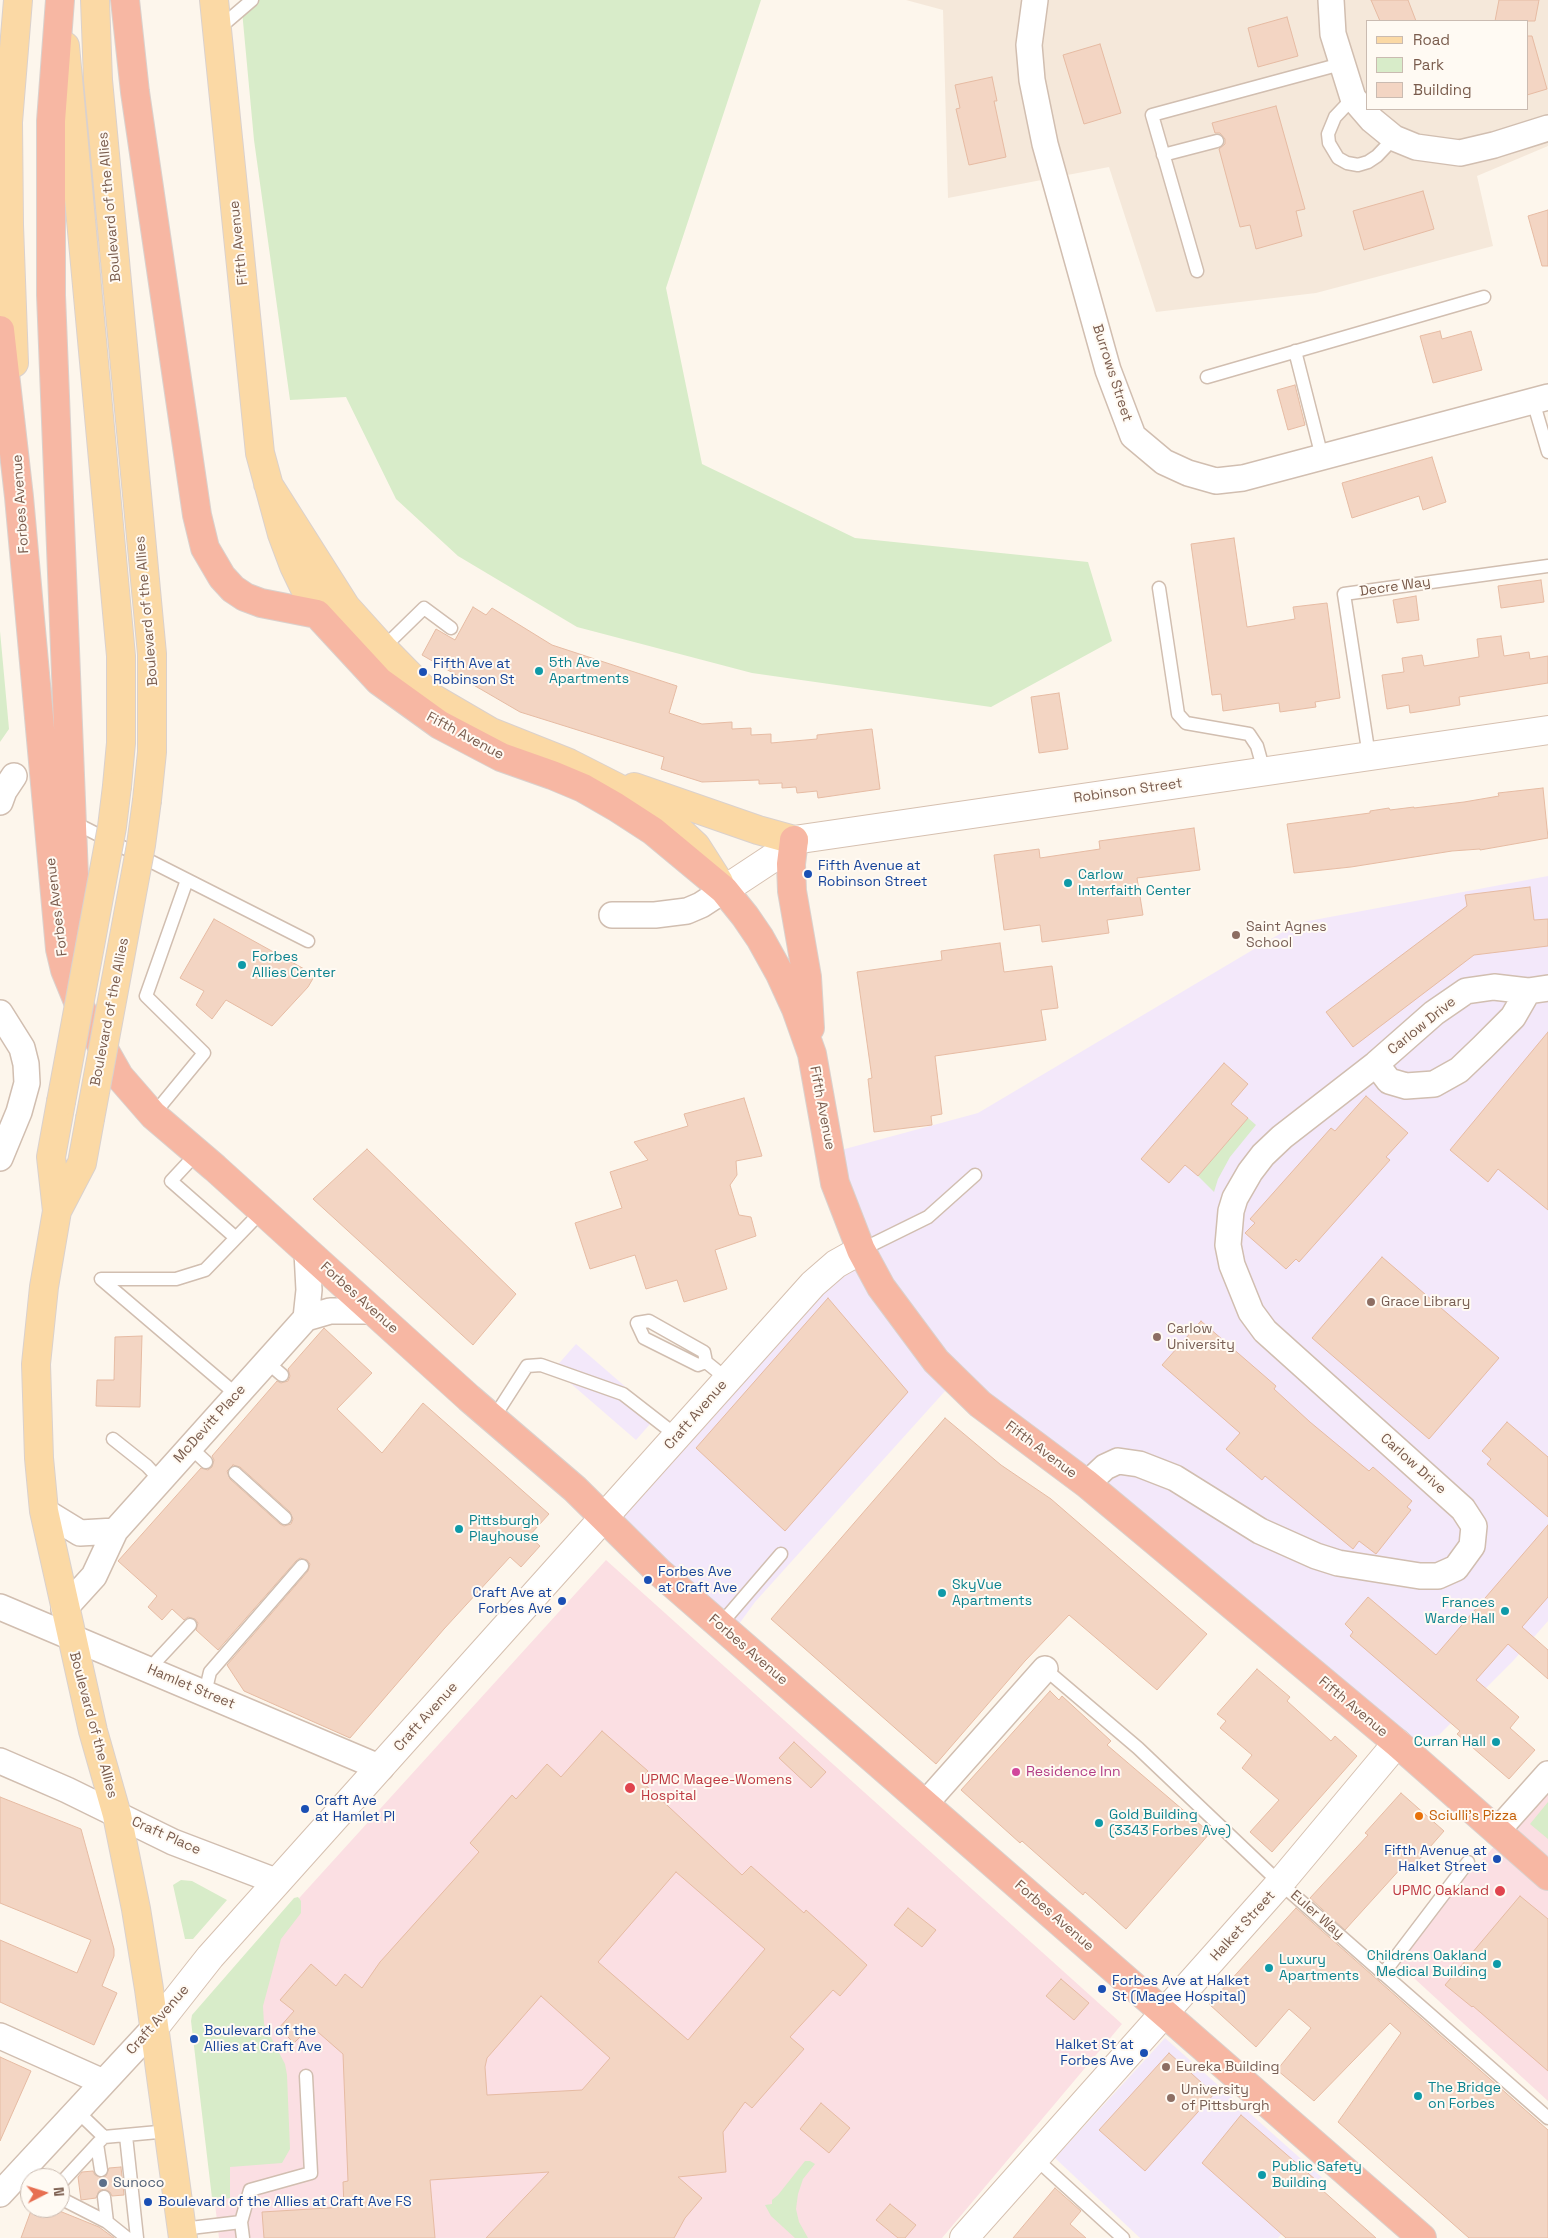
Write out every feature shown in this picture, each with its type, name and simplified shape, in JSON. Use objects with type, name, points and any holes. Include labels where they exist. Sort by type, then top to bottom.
[{"type":"highway","points":[[62,0],[51,121],[52,295],[77,943],[84,987],[96,1034]]},
{"type":"highway","points":[[125,0],[135,92],[197,515],[205,548],[222,577],[233,589],[245,597],[261,603],[317,614]]},
{"type":"highway","points":[[0,330],[19,497]]},
{"type":"highway","name":"Forbes Avenue","points":[[19,497],[56,923],[65,970],[72,990],[80,1009],[119,1076],[153,1114],[198,1152],[605,1518],[658,1571],[1422,2238]]},
{"type":"highway","name":"Fifth Avenue","points":[[317,614],[379,681],[440,725],[501,756],[583,788],[616,806],[652,831],[724,890],[745,916],[780,974],[796,1009],[812,1054],[835,1183],[861,1250],[881,1287],[910,1329],[956,1382],[980,1404],[1087,1484],[1397,1743],[1548,1876]]},
{"type":"highway","points":[[794,840],[791,864],[792,892],[808,977],[812,1054]]},
{"type":"main road","name":"Forbes Avenue","points":[[18,0],[11,72],[8,171],[19,497]]},
{"type":"main road","name":"Boulevard of the Allies","points":[[62,0],[67,82],[121,656],[121,734],[112,828],[51,1157],[57,1211],[44,1287],[36,1364],[39,1458],[44,1511],[64,1609],[93,1732],[117,1815],[136,1909],[183,2233]]},
{"type":"main road","name":"Boulevard of the Allies","points":[[57,1211],[82,1163],[147,800],[152,752],[152,654],[98,80],[94,0]]},
{"type":"main road","name":"Fifth Avenue","points":[[214,0],[260,452],[285,542],[317,614]]},
{"type":"main road","name":"Fifth Avenue","points":[[268,484],[346,607],[431,698],[491,732],[599,777],[634,796],[668,820],[696,846],[724,890]]},
{"type":"main road","points":[[599,777],[654,793],[758,830],[794,840]]},
{"type":"street","name":"Burrows Street","points":[[1035,0],[1032,14],[1030,53],[1032,80],[1045,144],[1108,370],[1133,436],[1164,462],[1188,474],[1216,481],[1243,478],[1541,398]]},
{"type":"street","points":[[1331,0],[1333,34],[1353,98],[1372,120],[1394,138],[1416,146],[1460,153],[1494,146],[1548,128]]},
{"type":"street","name":"Robinson Street","points":[[794,840],[1548,730]]},
{"type":"street","points":[[612,915],[655,916],[687,911],[701,905],[777,855],[794,840]]},
{"type":"street","name":"Carlow Drive","points":[[1087,1484],[1105,1467],[1118,1461],[1138,1464],[1175,1478],[1260,1531],[1291,1546],[1338,1563],[1396,1574],[1438,1576],[1456,1568],[1472,1546],[1474,1526],[1464,1510],[1265,1331],[1251,1312],[1238,1282],[1228,1245],[1230,1211],[1250,1172],[1263,1155],[1282,1137],[1376,1064],[1412,1031],[1466,992],[1494,987],[1538,989]]},
{"type":"street","name":"Carlow Drive","points":[[1376,1064],[1389,1081],[1406,1086],[1434,1084],[1460,1070],[1538,989]]},
{"type":"street","points":[[0,1013],[22,1048],[26,1064],[27,1082],[19,1112],[0,1158]]},
{"type":"street","name":"Craft Avenue","points":[[32,2168],[77,2111],[154,2028],[210,1958],[605,1518],[727,1379],[813,1284],[836,1264],[861,1250]]},
{"type":"street","points":[[307,1252],[309,1290],[306,1318],[330,1311],[374,1311]]},
{"type":"street","name":"McDevitt Place","points":[[64,1609],[94,1576],[102,1563],[115,1531],[160,1480],[198,1455],[237,1395],[274,1369],[306,1318]]},
{"type":"street","points":[[44,1511],[80,1533],[115,1531]]},
{"type":"street","name":"Hamlet Street","points":[[0,1607],[381,1768]]},
{"type":"street","points":[[925,1804],[1045,1669]]},
{"type":"street","name":"Halket Street","points":[[964,2238],[1280,1883],[1397,1743]]},
{"type":"street","name":"Craft Place","points":[[0,1761],[67,1790],[173,1842],[278,1882]]},
{"type":"street","points":[[1499,1832],[1506,1821],[1548,1774]]},
{"type":"street","points":[[0,2036],[103,2082]]},
{"type":"street","name":"Craft Avenue","points":[[0,2194],[20,2179]]},
{"type":"lane","points":[[217,30],[252,0]]},
{"type":"lane","points":[[1197,271],[1152,115],[1341,64]]},
{"type":"lane","points":[[1353,98],[1335,117],[1328,134],[1329,143],[1338,158],[1347,163],[1358,165],[1368,162],[1394,138]]},
{"type":"lane","points":[[1163,155],[1216,140]]},
{"type":"lane","points":[[1207,377],[1484,297]]},
{"type":"lane","points":[[1295,351],[1322,457]]},
{"type":"lane","points":[[1541,398],[1548,452]]},
{"type":"lane","name":"Decre Way","points":[[1369,756],[1344,594],[1548,566]]},
{"type":"lane","points":[[1159,588],[1178,714],[1186,723],[1249,734],[1257,746],[1264,772]]},
{"type":"lane","points":[[383,648],[424,608],[451,628]]},
{"type":"lane","points":[[71,821],[308,941]]},
{"type":"lane","points":[[153,1114],[204,1053],[146,996],[187,880]]},
{"type":"lane","points":[[198,1152],[171,1182],[236,1238]]},
{"type":"lane","points":[[861,1250],[928,1217],[975,1175]]},
{"type":"lane","points":[[237,1395],[101,1279],[169,1280],[205,1270],[262,1211]]},
{"type":"lane","points":[[706,1362],[698,1365],[644,1338],[637,1323],[649,1320],[704,1352],[706,1362],[727,1379]]},
{"type":"lane","points":[[493,1419],[527,1366],[541,1364],[623,1394],[677,1436]]},
{"type":"lane","points":[[113,1439],[147,1466],[160,1480]]},
{"type":"lane","points":[[235,1473],[285,1518]]},
{"type":"lane","points":[[720,1625],[781,1554]]},
{"type":"lane","points":[[205,1693],[210,1672],[302,1566]]},
{"type":"lane","points":[[149,1669],[190,1625]]},
{"type":"lane","name":"Euler Way","points":[[1045,1669],[1138,1748],[1280,1883],[1548,2118]]},
{"type":"lane","points":[[1384,1974],[1468,1862]]},
{"type":"lane","points":[[243,2238],[241,2222],[250,2190],[312,2173],[306,2076]]},
{"type":"lane","points":[[77,2111],[101,2141],[101,2170]]},
{"type":"lane","points":[[70,2174],[101,2141],[169,2131]]},
{"type":"lane","points":[[126,2136],[137,2238]]},
{"type":"lane","points":[[1035,2158],[1124,2238]]},
{"type":"lane","points":[[104,2197],[107,2222]]},
{"type":"lane","points":[[70,2203],[107,2222],[127,2238]]},
{"type":"lane","points":[[183,2233],[241,2222]]},
{"type":"shaded area","points":[[906,0],[1548,0],[1548,146],[1477,176],[1493,246],[1316,293],[1156,312],[1109,167],[948,198],[943,10]]},
{"type":"shaded area","name":"Carlow University","points":[[1548,876],[1548,1621],[1513,1661],[1439,1735],[1397,1743],[1042,1446],[946,1390],[755,1602],[731,1635],[605,1518],[861,1250],[830,1153],[978,1113],[1298,923]]},
{"type":"shaded area","points":[[576,1344],[658,1415],[636,1440],[554,1369]]},
{"type":"shaded area","name":"UPMC Magee-Womens Hospital","points":[[606,1560],[1122,2024],[942,2238],[219,2238],[193,2015]]},
{"type":"shaded area","name":"UPMC Oakland","points":[[1548,1789],[1548,2101],[1391,1957]]},
{"type":"shaded area","name":"University of Pittsburgh","points":[[1165,2038],[1327,2182],[1278,2238],[1140,2238],[1055,2158]]},
{"type":"green space","points":[[241,0],[761,0],[666,288],[702,464],[855,538],[1088,562],[1112,641],[991,707],[752,673],[577,627],[458,556],[396,499],[346,397],[290,400],[254,140]]},
{"type":"green space","points":[[0,631],[9,729],[0,742]]},
{"type":"green space","points":[[1248,1118],[1256,1125],[1230,1157],[1218,1179],[1214,1192],[1198,1176]]},
{"type":"green space","points":[[1548,1802],[1548,1839],[1530,1824]]},
{"type":"green space","points":[[181,1880],[192,1881],[227,1900],[193,1939],[185,1939],[173,1885]]},
{"type":"green space","points":[[298,1897],[301,1901],[301,1913],[281,1939],[263,2006],[264,2024],[285,2064],[290,2149],[282,2163],[230,2167],[230,2198],[219,2200],[212,2198],[191,2021],[192,2015],[294,1898]]},
{"type":"green space","points":[[805,2161],[815,2164],[803,2179],[796,2209],[799,2222],[808,2238],[795,2238],[771,2216],[765,2205],[772,2204],[772,2200]]},
{"type":"building","points":[[1371,0],[1408,0],[1416,20],[1380,20]]},
{"type":"building","points":[[1499,0],[1539,0],[1535,21],[1495,20]]},
{"type":"building","points":[[1287,17],[1298,56],[1258,67],[1248,28]]},
{"type":"building","points":[[1528,36],[1532,36],[1547,89],[1528,95]]},
{"type":"building","points":[[1100,44],[1121,113],[1084,124],[1063,55]]},
{"type":"building","points":[[992,77],[997,101],[994,101],[1006,157],[969,165],[956,109],[960,108],[955,85]]},
{"type":"building","points":[[1276,106],[1305,209],[1296,211],[1302,236],[1256,249],[1250,225],[1240,227],[1219,149],[1225,144],[1225,139],[1220,133],[1215,133],[1212,123]]},
{"type":"building","points":[[1423,191],[1434,229],[1364,250],[1353,211]]},
{"type":"building","points":[[1548,210],[1548,266],[1542,266],[1528,216]]},
{"type":"building","points":[[1440,331],[1442,339],[1471,331],[1482,370],[1433,383],[1420,336]]},
{"type":"building","points":[[1295,385],[1305,425],[1288,430],[1277,390]]},
{"type":"building","points":[[1432,457],[1446,502],[1423,510],[1419,496],[1352,518],[1342,483]]},
{"type":"building","points":[[1234,538],[1247,627],[1295,619],[1293,607],[1327,603],[1340,698],[1315,702],[1316,707],[1280,712],[1279,703],[1223,711],[1221,694],[1212,695],[1191,544]]},
{"type":"building","points":[[1541,580],[1544,602],[1501,608],[1498,586]]},
{"type":"building","points":[[1416,596],[1419,620],[1397,623],[1393,600]]},
{"type":"building","points":[[473,607],[486,615],[492,608],[552,645],[677,686],[669,713],[702,724],[732,722],[732,729],[751,728],[751,735],[771,734],[771,743],[817,739],[817,735],[872,729],[880,789],[818,798],[817,791],[797,793],[796,787],[782,788],[782,783],[759,784],[759,780],[702,782],[661,769],[664,757],[520,712],[422,655],[436,629],[455,640]]},
{"type":"building","points":[[1501,636],[1504,656],[1529,652],[1530,659],[1548,656],[1548,683],[1459,697],[1460,705],[1430,710],[1410,713],[1409,705],[1387,709],[1382,675],[1404,672],[1402,658],[1422,655],[1424,666],[1479,657],[1477,639]]},
{"type":"building","points":[[1059,693],[1068,749],[1039,753],[1031,697]]},
{"type":"building","points":[[1543,788],[1548,838],[1480,850],[1452,851],[1351,867],[1294,873],[1287,824],[1370,813],[1370,811],[1389,808],[1390,810],[1464,802],[1499,796],[1498,793]]},
{"type":"building","name":"Carlow Interfaith Center","points":[[1194,828],[1200,870],[1137,878],[1143,915],[1107,920],[1109,933],[1042,942],[1040,925],[1004,930],[994,855],[1039,849],[1040,858],[1100,849],[1099,841]]},
{"type":"building","points":[[1530,887],[1534,920],[1548,919],[1548,946],[1474,955],[1353,1047],[1326,1012],[1467,906],[1465,895]]},
{"type":"building","name":"Forbes Allies Center","points":[[214,919],[315,975],[308,987],[272,1026],[226,1000],[212,1019],[196,1005],[204,991],[180,978]]},
{"type":"building","points":[[1000,943],[1004,972],[1052,966],[1058,1008],[1041,1010],[1046,1040],[935,1056],[942,1114],[931,1116],[932,1125],[874,1132],[868,1079],[872,1078],[857,972],[942,960],[941,951]]},
{"type":"building","points":[[1548,1032],[1548,1210],[1498,1169],[1488,1182],[1450,1150]]},
{"type":"building","points":[[1224,1063],[1248,1084],[1231,1104],[1248,1118],[1198,1176],[1185,1165],[1169,1183],[1141,1159]]},
{"type":"building","points":[[1366,1096],[1408,1133],[1386,1157],[1390,1160],[1299,1262],[1296,1259],[1286,1269],[1245,1233],[1255,1223],[1250,1219],[1331,1128],[1335,1131]]},
{"type":"building","points":[[744,1098],[762,1156],[736,1161],[737,1175],[730,1185],[739,1215],[751,1217],[756,1236],[715,1250],[727,1289],[684,1302],[677,1280],[646,1289],[635,1255],[590,1269],[575,1223],[622,1208],[610,1172],[648,1160],[634,1142],[688,1126],[684,1114]]},
{"type":"building","points":[[367,1149],[516,1294],[473,1345],[313,1199]]},
{"type":"building","points":[[1382,1257],[1499,1358],[1429,1439],[1312,1338]]},
{"type":"building","points":[[828,1298],[908,1392],[785,1531],[696,1448]]},
{"type":"building","points":[[1201,1321],[1276,1386],[1274,1389],[1310,1422],[1369,1471],[1373,1467],[1412,1501],[1407,1507],[1411,1510],[1376,1554],[1359,1541],[1353,1549],[1265,1476],[1262,1480],[1226,1449],[1240,1433],[1162,1365]]},
{"type":"building","points":[[324,1328],[372,1373],[337,1409],[382,1453],[423,1403],[549,1514],[529,1536],[540,1546],[521,1567],[510,1557],[444,1629],[350,1738],[244,1691],[227,1665],[308,1571],[310,1564],[307,1560],[300,1558],[296,1561],[218,1650],[196,1630],[198,1623],[195,1619],[188,1617],[184,1620],[172,1609],[162,1620],[148,1607],[157,1596],[118,1561],[201,1468],[208,1470],[212,1467],[214,1460],[212,1456],[277,1381],[281,1383],[288,1381],[290,1376],[288,1369]],"holes":[[[233,1465],[240,1467],[290,1512],[293,1519],[291,1524],[284,1526],[280,1524],[230,1479],[227,1471]]]},
{"type":"building","points":[[142,1336],[140,1407],[96,1406],[97,1380],[114,1380],[115,1337]]},
{"type":"building","name":"SkyVue Apartments","points":[[945,1418],[1001,1465],[1051,1499],[1207,1634],[1157,1690],[1069,1615],[1025,1661],[936,1764],[771,1619]]},
{"type":"building","points":[[1507,1422],[1548,1457],[1548,1517],[1487,1464],[1491,1459],[1482,1451]]},
{"type":"building","name":"Frances Warde Hall","points":[[1548,1525],[1548,1597],[1522,1627],[1548,1650],[1548,1679],[1508,1644],[1476,1680],[1519,1717],[1510,1728],[1535,1750],[1509,1779],[1457,1734],[1460,1731],[1350,1636],[1353,1632],[1345,1624],[1368,1597],[1436,1655]]},
{"type":"building","points":[[1257,1669],[1290,1697],[1287,1701],[1331,1741],[1335,1736],[1357,1756],[1272,1852],[1250,1832],[1279,1800],[1242,1768],[1252,1755],[1220,1728],[1226,1721],[1217,1714]]},
{"type":"building","points":[[1050,1691],[1059,1700],[1062,1696],[1111,1741],[1107,1745],[1210,1833],[1126,1929],[1085,1892],[1083,1895],[1022,1841],[1020,1843],[961,1790]]},
{"type":"building","points":[[602,1731],[648,1771],[640,1780],[742,1875],[751,1866],[804,1913],[806,1910],[867,1965],[840,1996],[833,1990],[790,2037],[804,2049],[752,2108],[745,2102],[723,2132],[726,2172],[678,2177],[702,2198],[685,2218],[674,2238],[486,2238],[549,2172],[430,2180],[435,2238],[264,2238],[262,2212],[344,2207],[343,2182],[348,2181],[343,2054],[311,2026],[294,2043],[279,2028],[294,2011],[280,2000],[311,1964],[336,1986],[345,1974],[362,1988],[380,1962],[479,1852],[470,1843],[512,1795],[516,1799],[547,1764],[561,1777]],"holes":[[[676,1872],[765,1949],[688,2040],[598,1962]],[[541,1996],[610,2058],[582,2090],[487,2095],[485,2067],[487,2058]]]},
{"type":"building","points":[[794,1742],[826,1772],[811,1788],[779,1758]]},
{"type":"building","points":[[1401,1793],[1444,1831],[1409,1871],[1403,1866],[1345,1930],[1310,1898],[1368,1835],[1365,1833]]},
{"type":"building","points":[[0,1797],[81,1829],[114,1949],[114,1956],[102,1986],[117,1993],[94,2045],[0,2002],[0,1940],[77,1973],[91,1940],[0,1903]]},
{"type":"building","points":[[1520,1896],[1548,1919],[1548,2071],[1473,2006],[1445,1985]]},
{"type":"building","points":[[908,1908],[936,1930],[922,1947],[894,1925]]},
{"type":"building","name":"The Bridge on Forbes","points":[[1296,1908],[1548,2130],[1548,2238],[1469,2238],[1338,2122],[1401,2033],[1390,2023],[1314,2101],[1277,2070],[1311,2028],[1289,2009],[1256,2047],[1209,2004]]},
{"type":"building","points":[[1061,1979],[1089,2003],[1074,2020],[1046,1996]]},
{"type":"building","name":"Eureka Building","points":[[1169,2053],[1214,2094],[1145,2171],[1099,2130]]},
{"type":"building","points":[[0,2057],[31,2071],[0,2141]]},
{"type":"building","points":[[821,2103],[850,2128],[829,2153],[800,2129]]},
{"type":"building","name":"Public Safety Building","points":[[1241,2115],[1324,2187],[1321,2189],[1376,2238],[1286,2238],[1202,2163]]},
{"type":"building","name":"Sunoco","points":[[121,2167],[124,2195],[112,2196],[110,2192],[104,2189],[99,2191],[96,2198],[81,2200],[78,2177],[82,2172],[93,2171],[95,2175],[102,2178],[106,2176],[109,2168]]},
{"type":"building","points":[[1055,2188],[1081,2211],[1070,2224],[1086,2238],[1013,2238]]},
{"type":"building","points":[[890,2204],[916,2225],[905,2238],[898,2238],[876,2220]]},
{"type":"building","points":[[70,2215],[99,2227],[114,2238],[21,2238],[28,2218],[70,2218]]},
{"type":"place","name":"5th Ave Apartments","points":[[539,671]]},
{"type":"place","name":"Fifth Ave at Robinson St","points":[[423,672]]},
{"type":"place","name":"Fifth Avenue at Robinson Street","points":[[808,874]]},
{"type":"place","name":"Carlow Interfaith Center","points":[[1068,883]]},
{"type":"place","name":"Saint Agnes School","points":[[1236,935]]},
{"type":"place","name":"Forbes Allies Center","points":[[242,965]]},
{"type":"place","name":"Grace Library","points":[[1371,1302]]},
{"type":"place","name":"Carlow University","points":[[1157,1337]]},
{"type":"place","name":"Pittsburgh Playhouse","points":[[459,1529]]},
{"type":"place","name":"Forbes Ave at Craft Ave","points":[[648,1580]]},
{"type":"place","name":"SkyVue Apartments","points":[[942,1593]]},
{"type":"place","name":"Craft Ave at Forbes Ave","points":[[562,1601]]},
{"type":"place","name":"Frances Warde Hall","points":[[1505,1611]]},
{"type":"place","name":"Curran Hall","points":[[1496,1742]]},
{"type":"place","name":"Residence Inn","points":[[1016,1772]]},
{"type":"place","name":"UPMC Magee-Womens Hospital","points":[[630,1788]]},
{"type":"place","name":"Craft Ave at Hamlet Pl","points":[[305,1809]]},
{"type":"place","name":"Sciulli's Pizza","points":[[1419,1816]]},
{"type":"place","name":"Gold Building (3343 Forbes Ave)","points":[[1099,1823]]},
{"type":"place","name":"Fifth Avenue at Halket Street","points":[[1497,1859]]},
{"type":"place","name":"UPMC Oakland","points":[[1500,1891]]},
{"type":"place","name":"Childrens Oakland Medical Building","points":[[1497,1964]]},
{"type":"place","name":"Luxury Apartments","points":[[1269,1968]]},
{"type":"place","name":"Forbes Ave at Halket St (Magee Hospital)","points":[[1102,1989]]},
{"type":"place","name":"Boulevard of the Allies at Craft Ave","points":[[194,2039]]},
{"type":"place","name":"Halket St at Forbes Ave","points":[[1144,2053]]},
{"type":"place","name":"Eureka Building","points":[[1166,2067]]},
{"type":"place","name":"The Bridge on Forbes","points":[[1418,2096]]},
{"type":"place","name":"University of Pittsburgh","points":[[1171,2098]]},
{"type":"place","name":"Public Safety Building","points":[[1262,2175]]},
{"type":"place","name":"Sunoco","points":[[103,2183]]},
{"type":"place","name":"Boulevard of the Allies at Craft Ave FS","points":[[148,2202]]}]
